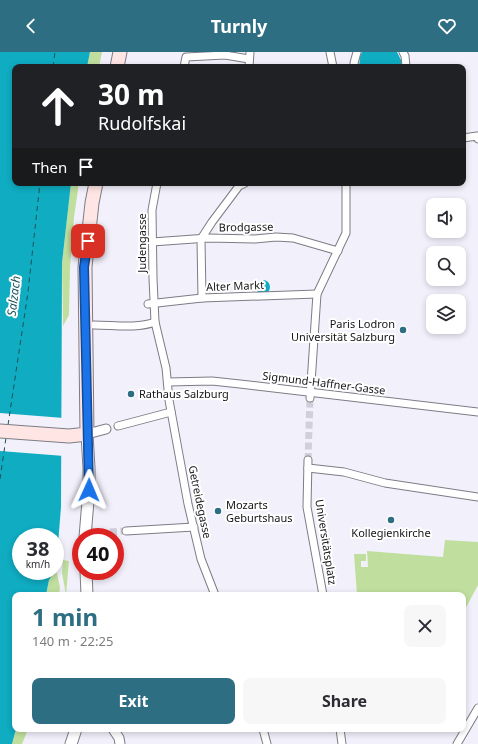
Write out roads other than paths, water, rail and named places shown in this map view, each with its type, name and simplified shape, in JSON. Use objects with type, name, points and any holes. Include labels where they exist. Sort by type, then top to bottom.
[{"type":"main road","points":[[118,64],[120,52]]},
{"type":"main road","points":[[0,431],[69,436],[87,434],[84,267],[95,186]]},
{"type":"street","points":[[330,52],[332,64]]},
{"type":"street","points":[[354,64],[357,52]]},
{"type":"street","points":[[403,52],[406,64]]},
{"type":"street","points":[[185,64],[186,57],[249,55]]},
{"type":"street","points":[[466,138],[478,137]]},
{"type":"street","name":"Judengasse","points":[[151,304],[152,210],[156,186]]},
{"type":"street","points":[[202,298],[201,239],[239,186]]},
{"type":"street","points":[[311,395],[317,294],[346,233],[346,186]]},
{"type":"street","name":"Brodgasse","points":[[152,242],[276,237],[293,238],[338,251]]},
{"type":"street","name":"Alter Markt","points":[[151,304],[202,298],[317,294]]},
{"type":"street","points":[[94,325],[131,326],[155,322],[151,304]]},
{"type":"street","name":"Getreidegasse","points":[[155,322],[166,368],[169,400],[188,504],[201,559],[214,592]]},
{"type":"street","name":"Sigmund-Haffner-Gasse","points":[[168,382],[212,381],[311,395],[478,412]]},
{"type":"street","points":[[118,426],[171,412]]},
{"type":"street","points":[[86,528],[89,468],[87,434],[106,429]]},
{"type":"street","name":"Universitätsplatz","points":[[308,460],[307,507],[322,592]]},
{"type":"street","points":[[308,468],[344,472],[385,483],[478,497]]},
{"type":"street","points":[[126,531],[194,527]]},
{"type":"street","points":[[86,580],[87,592]]},
{"type":"street","points":[[466,729],[478,708]]},
{"type":"street","points":[[71,744],[75,732]]},
{"type":"street","points":[[115,732],[119,738],[120,744]]},
{"type":"street","points":[[264,732],[267,744]]},
{"type":"street","points":[[340,732],[342,744]]},
{"type":"street","points":[[457,744],[464,732]]},
{"type":"water","name":"Salzach","points":[[0,52],[90,52],[88,64],[12,64],[12,186],[71,186],[62,263],[61,507],[59,528],[12,528],[12,580],[49,580],[47,592],[12,592],[12,732],[15,732],[12,744],[0,744]]},
{"type":"water","points":[[362,52],[397,52],[401,60],[401,64],[359,64]]},
{"type":"water","points":[[263,280],[268,282],[270,287],[268,292],[263,294],[258,292],[256,287],[258,282]]},
{"type":"tunnel","points":[[308,460],[310,398]]},
{"type":"place","name":"Paris Lodron Universität Salzburg","points":[[403,330]]},
{"type":"place","name":"Rathaus Salzburg","points":[[131,394]]},
{"type":"place","name":"Mozarts Geburtshaus","points":[[218,511]]},
{"type":"place","name":"Kollegienkirche","points":[[391,520]]}]
